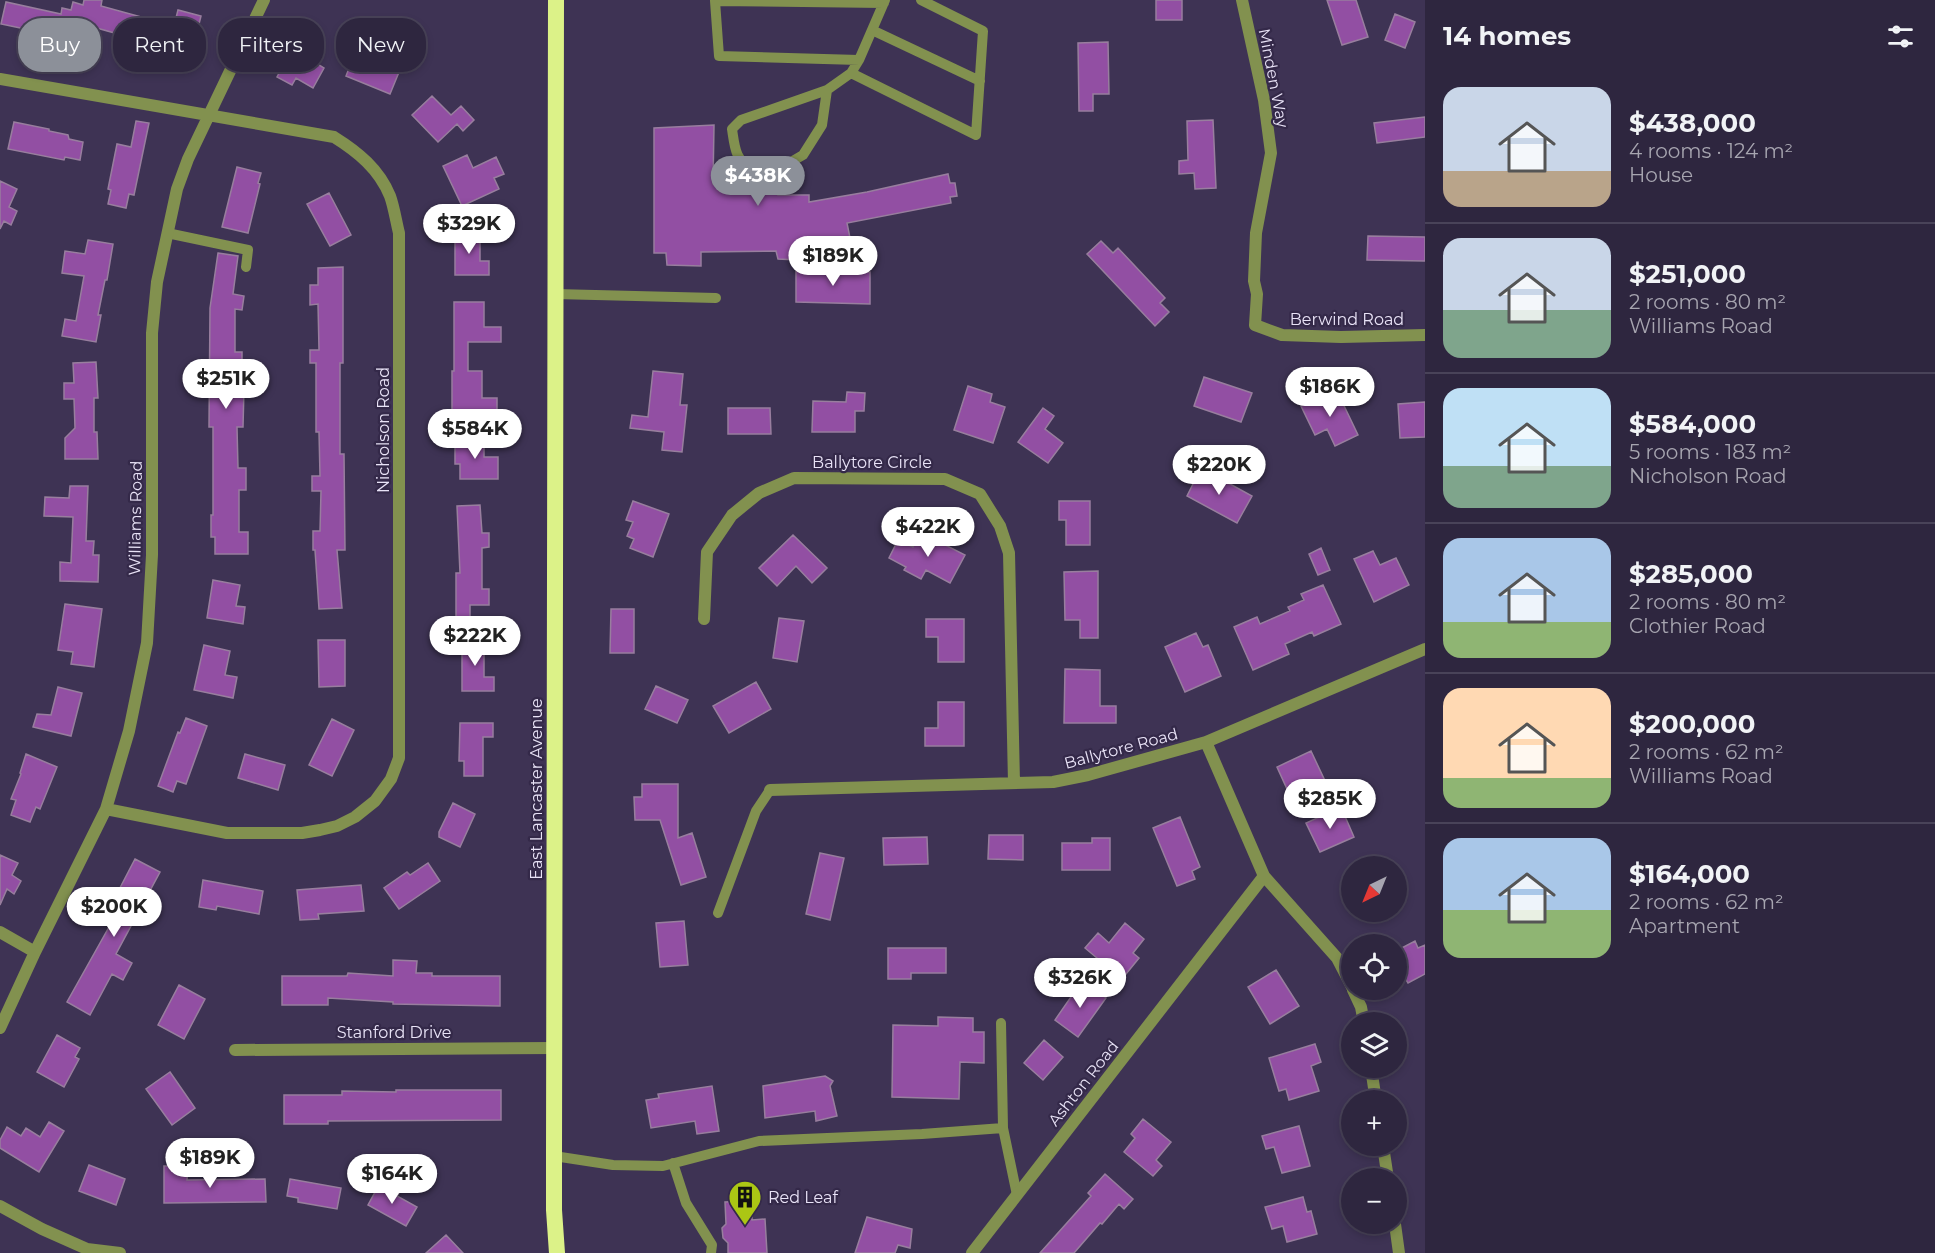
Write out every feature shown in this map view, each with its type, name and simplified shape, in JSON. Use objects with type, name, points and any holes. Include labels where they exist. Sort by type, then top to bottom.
[{"type":"highway","name":"East Lancaster Avenue","points":[[556,0],[554,1047],[556,1253]]},
{"type":"street","name":"Williams Road","points":[[0,1028],[106,809],[129,731],[147,643],[152,555],[152,333],[157,282],[177,189],[208,115],[264,0]]},
{"type":"street","name":"Minden Way","points":[[1242,0],[1264,100],[1271,153],[1256,233]]},
{"type":"street","name":"Nicholson Road","points":[[0,79],[334,137],[354,150],[376,171],[390,197],[399,233],[399,758],[391,779],[375,801],[356,817],[337,826],[302,833],[227,833],[106,809]]},
{"type":"street","name":"Berwind Road","points":[[1256,233],[1255,325],[1282,335],[1341,337],[1425,335]]},
{"type":"street","name":"Ballytore Circle","points":[[704,620],[707,552],[732,515],[759,493],[794,478],[945,479],[980,494],[1000,526],[1009,553],[1014,783]]},
{"type":"street","name":"Ballytore Road","points":[[770,790],[1053,782],[1089,775],[1206,742],[1425,650]]},
{"type":"street","points":[[1206,742],[1264,876],[1337,958],[1341,966]]},
{"type":"street","name":"Ashton Road","points":[[972,1253],[1264,876]]},
{"type":"street","points":[[0,932],[35,952]]},
{"type":"street","name":"Stanford Drive","points":[[235,1050],[554,1047]]},
{"type":"street","points":[[0,1206],[42,1229],[87,1249],[120,1253]]},
{"type":"street","points":[[1396,1234],[1399,1253]]},
{"type":"lane","points":[[851,73],[976,135],[983,31],[921,0]]},
{"type":"lane","points":[[827,90],[822,125],[803,155],[784,165],[753,171],[744,165],[736,155],[732,129],[741,120],[827,90],[851,73],[859,60],[885,2],[715,1],[719,56],[859,60]]},
{"type":"lane","points":[[872,30],[980,81]]},
{"type":"lane","points":[[167,233],[248,250],[246,267]]},
{"type":"lane","points":[[555,294],[716,298]]},
{"type":"lane","points":[[718,913],[756,811],[770,790]]},
{"type":"lane","points":[[1001,1023],[1003,1128],[1017,1195]]},
{"type":"lane","points":[[554,1156],[613,1165],[663,1166],[759,1141],[1003,1128]]},
{"type":"lane","points":[[673,1163],[686,1203],[712,1245],[711,1253]]},
{"type":"building","points":[[84,0],[102,0],[101,6],[145,18],[113,18],[113,33],[101,29],[101,18],[18,18],[18,28],[1,24],[6,2],[61,14],[62,8],[71,10],[73,2],[83,5]]},
{"type":"building","points":[[1156,0],[1182,0],[1182,20],[1156,20]]},
{"type":"building","points":[[1327,0],[1356,0],[1368,37],[1342,45]]},
{"type":"building","points":[[178,10],[201,16],[200,18],[176,18]]},
{"type":"building","points":[[1395,14],[1415,22],[1405,48],[1385,40]]},
{"type":"building","points":[[1108,42],[1109,94],[1093,94],[1093,111],[1079,111],[1078,43]]},
{"type":"building","points":[[280,72],[322,72],[313,88],[296,78],[292,85],[277,77]]},
{"type":"building","points":[[348,72],[399,72],[390,94],[346,76]]},
{"type":"building","points":[[432,96],[451,115],[461,106],[474,120],[463,131],[457,124],[438,142],[412,115]]},
{"type":"building","points":[[1425,117],[1425,137],[1377,143],[1374,123]]},
{"type":"building","points":[[1213,120],[1216,188],[1195,189],[1194,173],[1179,174],[1179,161],[1188,160],[1187,121]]},
{"type":"building","points":[[136,121],[149,123],[134,195],[129,194],[126,208],[108,204],[111,190],[108,189],[117,144],[131,147]]},
{"type":"building","points":[[14,122],[49,129],[49,131],[68,135],[69,139],[83,142],[80,160],[65,157],[64,160],[8,149]]},
{"type":"building","points":[[714,125],[713,184],[778,183],[778,195],[809,195],[809,202],[948,174],[950,183],[955,183],[957,196],[950,197],[951,203],[847,223],[852,248],[798,260],[778,259],[776,251],[701,252],[701,266],[667,265],[666,253],[654,253],[654,128]]},
{"type":"building","points":[[467,155],[473,168],[496,157],[504,174],[494,178],[499,189],[462,206],[443,166]]},
{"type":"building","points":[[237,167],[261,173],[248,233],[222,227]]},
{"type":"building","points":[[0,181],[17,189],[9,207],[17,211],[11,225],[4,221],[0,229]]},
{"type":"building","points":[[329,193],[351,235],[330,246],[307,204]]},
{"type":"building","points":[[455,231],[480,231],[480,261],[489,261],[489,275],[455,275]]},
{"type":"building","points":[[1368,236],[1425,237],[1425,261],[1367,260]]},
{"type":"building","points":[[88,240],[113,244],[98,315],[101,315],[96,342],[62,336],[65,319],[76,321],[84,276],[62,273],[65,251],[85,254]]},
{"type":"building","points":[[1101,241],[1113,253],[1118,248],[1165,298],[1160,303],[1169,312],[1155,326],[1087,254]]},
{"type":"building","points":[[218,253],[238,256],[233,294],[244,296],[242,310],[235,309],[235,352],[242,352],[242,389],[244,389],[243,427],[237,427],[238,468],[246,468],[246,490],[239,490],[239,532],[248,532],[248,554],[215,554],[215,537],[211,537],[213,427],[209,427],[210,308]]},
{"type":"building","points":[[343,267],[340,454],[344,454],[345,550],[337,550],[342,608],[319,609],[313,531],[320,531],[321,491],[312,491],[312,476],[320,476],[319,432],[316,432],[316,363],[310,363],[310,350],[319,350],[318,304],[310,305],[310,285],[318,285],[318,268]]},
{"type":"building","points":[[796,270],[870,272],[870,304],[796,302]]},
{"type":"building","points":[[454,302],[484,302],[484,327],[501,327],[501,342],[468,342],[468,371],[482,371],[482,398],[497,398],[497,413],[452,412]]},
{"type":"building","points":[[96,362],[98,398],[94,398],[94,432],[97,432],[98,459],[65,459],[65,438],[75,428],[74,399],[64,399],[64,383],[74,383],[73,363]]},
{"type":"building","points":[[653,371],[683,374],[680,405],[687,405],[682,452],[662,450],[664,432],[630,428],[632,415],[648,417]]},
{"type":"building","points":[[1204,377],[1252,393],[1241,422],[1194,406]]},
{"type":"building","points":[[968,386],[992,394],[990,402],[1005,407],[993,443],[954,430]]},
{"type":"building","points":[[1336,389],[1358,435],[1335,446],[1327,429],[1315,435],[1301,406]]},
{"type":"building","points":[[847,392],[865,393],[864,411],[855,411],[855,432],[812,432],[813,401],[846,402]]},
{"type":"building","points":[[1425,402],[1425,437],[1400,438],[1398,404]]},
{"type":"building","points":[[728,408],[770,408],[771,434],[728,434]]},
{"type":"building","points":[[1043,408],[1054,416],[1045,429],[1063,443],[1048,463],[1018,442]]},
{"type":"building","points":[[455,438],[484,438],[484,457],[498,457],[498,479],[460,479],[460,464],[455,464]]},
{"type":"building","points":[[1201,468],[1252,496],[1237,523],[1187,496]]},
{"type":"building","points":[[70,486],[88,486],[86,541],[94,541],[93,555],[99,555],[98,582],[60,581],[60,562],[71,563],[73,517],[44,516],[45,497],[69,498]]},
{"type":"building","points":[[633,501],[669,514],[653,557],[630,548],[634,539],[627,536],[633,522],[626,520]]},
{"type":"building","points":[[1059,501],[1090,501],[1090,545],[1066,545],[1066,520],[1059,520]]},
{"type":"building","points":[[480,505],[482,533],[489,533],[489,547],[482,548],[482,589],[489,589],[489,605],[470,605],[470,619],[456,619],[456,573],[460,573],[457,506]]},
{"type":"building","points":[[920,532],[965,555],[950,583],[926,570],[921,579],[904,570],[906,567],[889,558],[898,540],[913,547]]},
{"type":"building","points":[[793,535],[827,568],[812,583],[796,566],[777,586],[759,568]]},
{"type":"building","points":[[1321,548],[1330,570],[1318,575],[1309,554]]},
{"type":"building","points":[[1373,551],[1380,565],[1396,558],[1409,585],[1374,602],[1354,559]]},
{"type":"building","points":[[1098,571],[1098,638],[1080,638],[1080,620],[1065,620],[1064,572]]},
{"type":"building","points":[[213,580],[240,585],[236,606],[245,607],[243,624],[207,618]]},
{"type":"building","points":[[1323,585],[1341,624],[1314,636],[1312,632],[1285,644],[1289,654],[1253,670],[1234,627],[1257,617],[1260,624],[1290,611],[1288,607],[1304,600],[1301,594]]},
{"type":"building","points":[[65,604],[102,609],[94,667],[71,664],[73,652],[58,650]]},
{"type":"building","points":[[611,609],[634,609],[634,653],[610,653]]},
{"type":"building","points":[[779,618],[804,621],[797,662],[773,658]]},
{"type":"building","points":[[926,619],[964,619],[964,662],[938,662],[938,637],[926,637]]},
{"type":"building","points":[[1196,633],[1203,647],[1208,645],[1221,676],[1185,692],[1165,647]]},
{"type":"building","points":[[462,638],[484,639],[484,677],[494,677],[494,691],[462,691]]},
{"type":"building","points":[[318,640],[345,640],[345,686],[319,687]]},
{"type":"building","points":[[204,645],[230,651],[225,675],[237,677],[233,698],[194,690]]},
{"type":"building","points":[[1065,669],[1100,670],[1100,706],[1116,706],[1116,723],[1064,723]]},
{"type":"building","points":[[756,682],[771,709],[729,733],[713,706]]},
{"type":"building","points":[[656,686],[688,700],[677,723],[645,709]]},
{"type":"building","points":[[58,687],[82,693],[71,736],[33,727],[37,714],[51,715]]},
{"type":"building","points":[[938,702],[964,702],[964,746],[925,746],[925,728],[938,728]]},
{"type":"building","points":[[186,718],[207,726],[186,784],[177,781],[173,792],[158,786],[178,732],[180,733]]},
{"type":"building","points":[[332,719],[354,730],[332,776],[309,765]]},
{"type":"building","points":[[460,723],[493,723],[493,737],[483,737],[483,776],[464,776],[464,761],[459,761]]},
{"type":"building","points":[[1311,751],[1326,783],[1292,800],[1277,767]]},
{"type":"building","points":[[26,754],[57,767],[40,809],[36,807],[30,822],[11,815],[16,800],[11,799]]},
{"type":"building","points":[[245,754],[285,765],[278,790],[238,778]]},
{"type":"building","points":[[642,784],[678,784],[678,838],[692,833],[706,877],[681,885],[660,820],[635,820],[634,797],[642,797]]},
{"type":"building","points":[[453,803],[475,814],[460,847],[439,837],[439,832]]},
{"type":"building","points":[[1341,807],[1354,837],[1320,852],[1306,823]]},
{"type":"building","points":[[1180,817],[1200,867],[1192,871],[1195,879],[1177,886],[1153,828]]},
{"type":"building","points":[[989,835],[1023,835],[1023,860],[988,859]]},
{"type":"building","points":[[927,837],[928,864],[884,865],[883,838]]},
{"type":"building","points":[[1092,838],[1110,838],[1110,870],[1062,870],[1062,843],[1092,843]]},
{"type":"building","points":[[820,853],[844,858],[830,920],[806,914]]},
{"type":"building","points":[[0,855],[18,863],[12,875],[21,881],[14,894],[7,889],[0,905]]},
{"type":"building","points":[[135,859],[160,872],[116,954],[132,963],[123,980],[112,974],[90,1015],[67,1002],[109,927],[114,914],[108,911]]},
{"type":"building","points":[[428,863],[440,881],[399,909],[384,888],[407,872],[410,875]]},
{"type":"building","points":[[203,880],[263,891],[259,914],[217,906],[216,910],[199,907]]},
{"type":"building","points":[[361,885],[364,911],[318,914],[319,919],[300,920],[297,890]]},
{"type":"building","points":[[684,921],[688,965],[660,967],[656,923]]},
{"type":"building","points":[[1125,923],[1144,939],[1133,953],[1139,958],[1122,979],[1085,948],[1098,933],[1109,943]]},
{"type":"building","points":[[1415,941],[1418,948],[1425,945],[1425,974],[1408,983],[1407,981],[1407,945]]},
{"type":"building","points":[[888,948],[946,948],[946,973],[911,973],[911,979],[888,979]]},
{"type":"building","points":[[393,960],[417,961],[416,973],[432,973],[432,976],[500,976],[500,1006],[393,1004],[393,1002],[328,998],[328,1005],[282,1005],[282,976],[347,976],[348,973],[393,976]]},
{"type":"building","points":[[1276,970],[1299,1006],[1270,1024],[1248,987]]},
{"type":"building","points":[[1082,981],[1106,998],[1078,1037],[1055,1020]]},
{"type":"building","points":[[179,985],[205,999],[184,1039],[158,1025]]},
{"type":"building","points":[[938,1017],[973,1018],[973,1032],[984,1032],[984,1063],[960,1062],[959,1099],[892,1097],[893,1025],[938,1026]]},
{"type":"building","points":[[57,1035],[80,1048],[75,1057],[79,1059],[64,1087],[37,1072]]},
{"type":"building","points":[[1044,1040],[1063,1057],[1043,1080],[1024,1063]]},
{"type":"building","points":[[1315,1044],[1321,1062],[1311,1066],[1319,1091],[1289,1100],[1286,1089],[1279,1091],[1269,1058]]},
{"type":"building","points":[[170,1072],[195,1108],[172,1125],[146,1089]]},
{"type":"building","points":[[825,1076],[833,1081],[830,1086],[837,1116],[816,1121],[815,1111],[765,1118],[763,1086]]},
{"type":"building","points":[[712,1086],[719,1131],[697,1134],[695,1121],[651,1128],[646,1100],[659,1098],[658,1094]]},
{"type":"building","points":[[396,1090],[501,1090],[501,1120],[328,1121],[328,1124],[284,1124],[284,1095],[342,1095],[342,1091],[396,1092]]},
{"type":"building","points":[[1143,1119],[1171,1142],[1156,1160],[1162,1166],[1153,1176],[1124,1152],[1135,1138],[1131,1134]]},
{"type":"building","points":[[49,1122],[64,1131],[39,1172],[0,1148],[0,1140],[7,1127],[21,1136],[26,1128],[40,1137]]},
{"type":"building","points":[[1299,1126],[1310,1166],[1282,1173],[1274,1147],[1266,1149],[1262,1136]]},
{"type":"building","points":[[89,1165],[125,1179],[116,1205],[79,1191]]},
{"type":"building","points":[[164,1166],[188,1166],[187,1180],[265,1179],[266,1202],[164,1203]]},
{"type":"building","points":[[1105,1174],[1133,1199],[1124,1209],[1119,1204],[1074,1253],[1040,1253],[1091,1196],[1088,1193]]},
{"type":"building","points":[[290,1179],[341,1188],[337,1209],[298,1202],[298,1198],[287,1196]]},
{"type":"building","points":[[380,1183],[399,1193],[397,1196],[417,1207],[406,1226],[368,1205]]},
{"type":"building","points":[[1303,1197],[1307,1212],[1311,1211],[1317,1234],[1287,1242],[1283,1226],[1272,1229],[1265,1207]]},
{"type":"building","name":"Red Leaf","points":[[751,1201],[752,1220],[765,1219],[767,1253],[728,1253],[728,1243],[723,1238],[722,1228],[726,1224],[725,1202]]},
{"type":"building","points":[[867,1217],[912,1229],[910,1248],[898,1245],[895,1253],[855,1253]]},
{"type":"building","points":[[446,1235],[463,1253],[426,1253]]},
{"type":"place","name":"Red Leaf","points":[[745,1226]]}]
